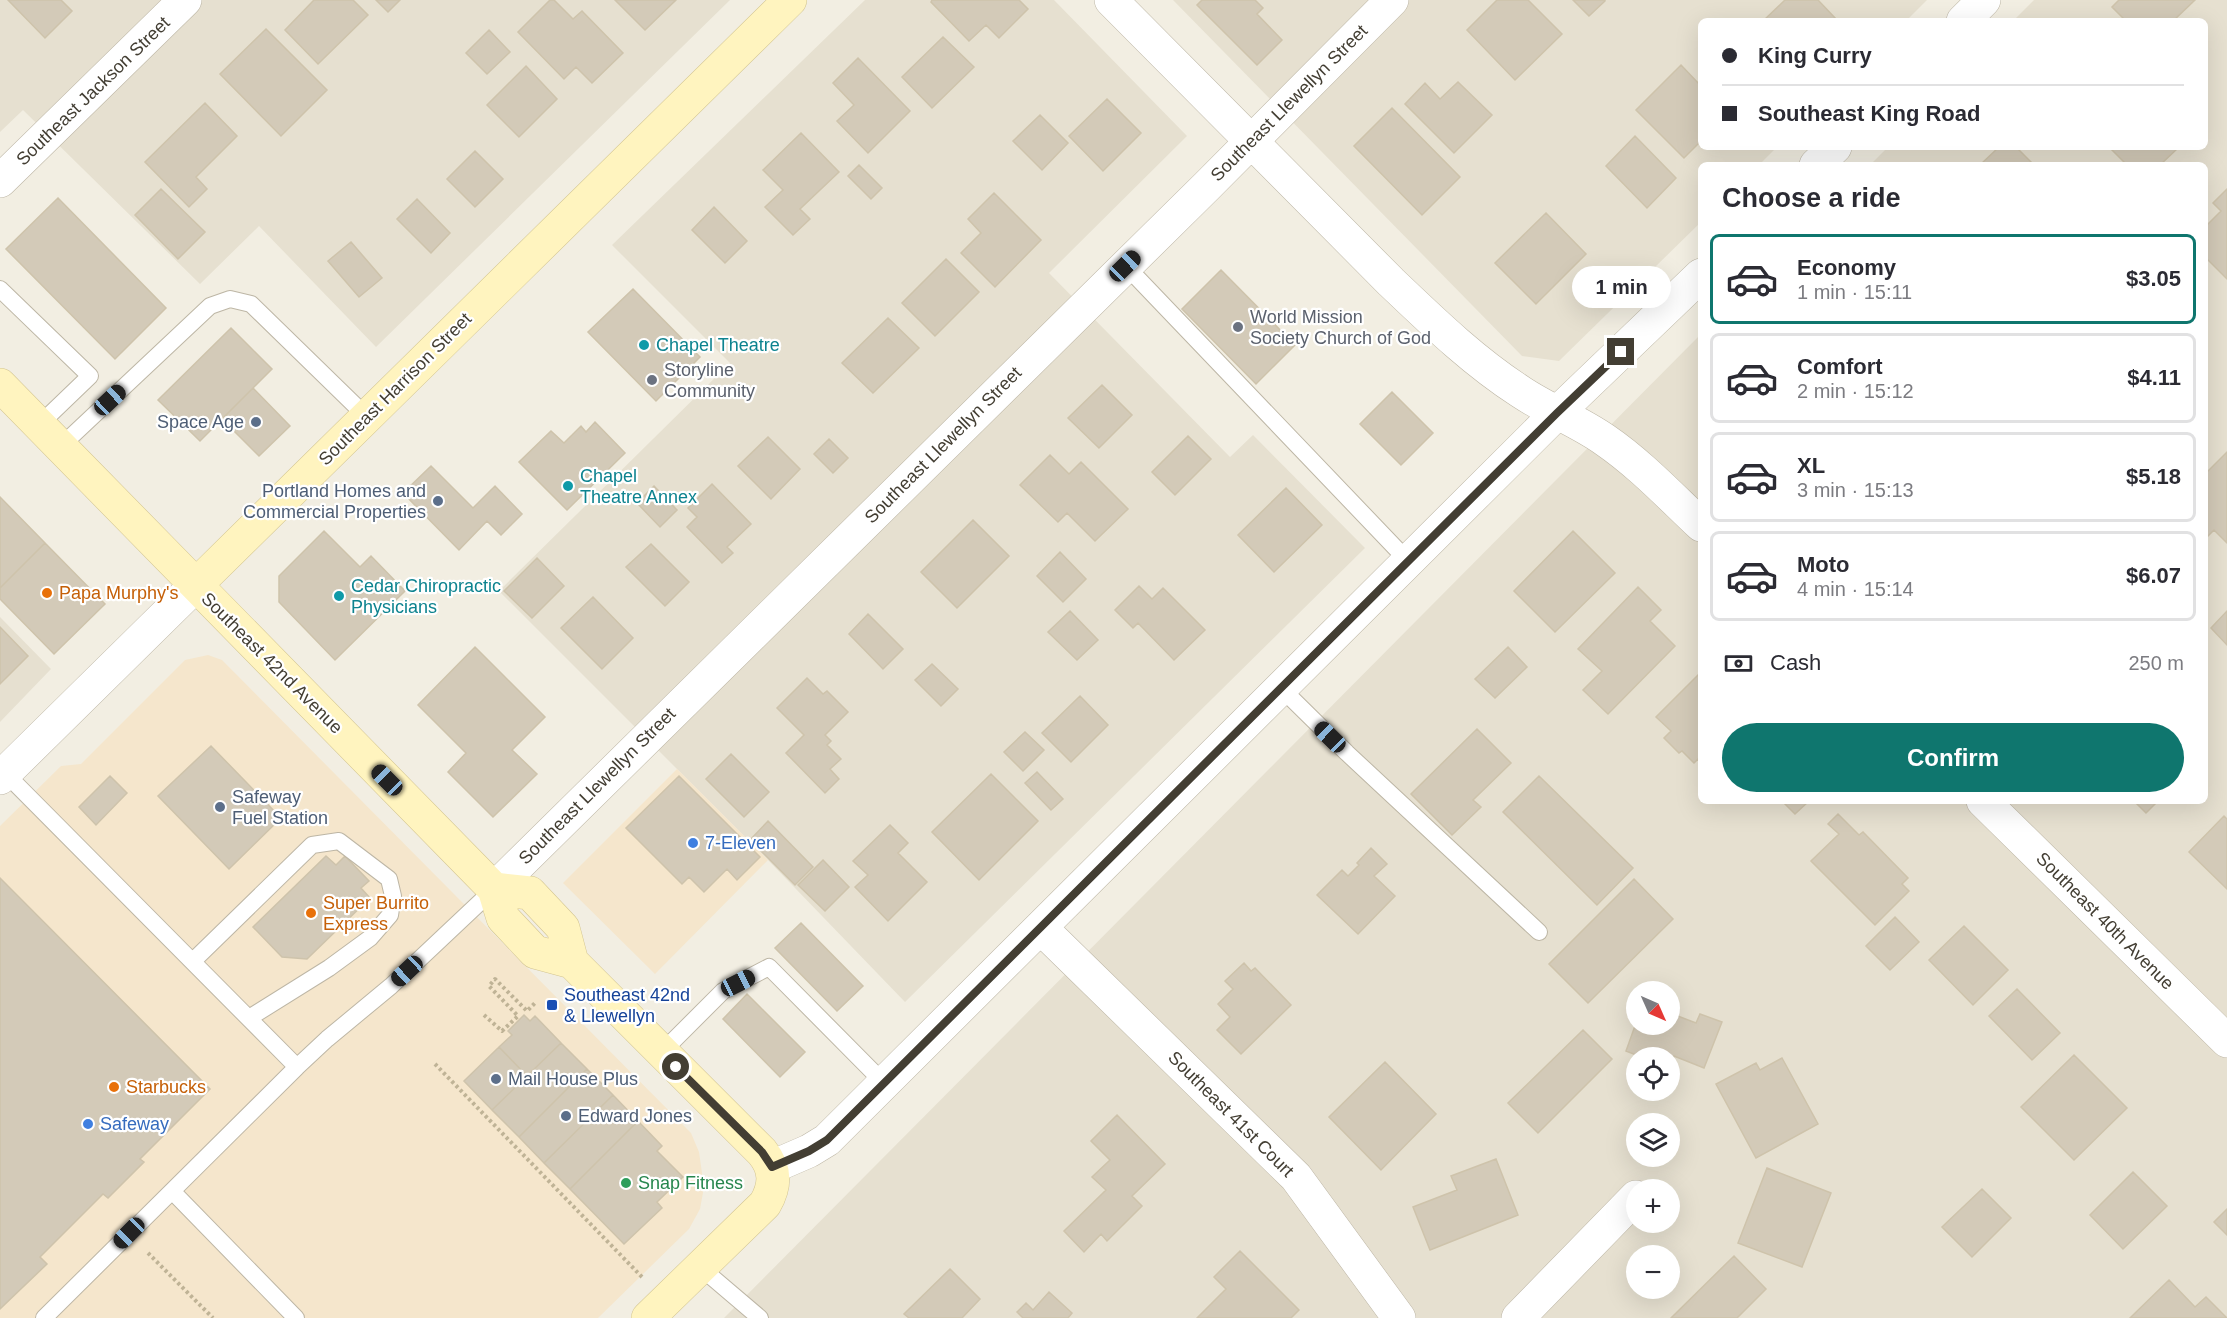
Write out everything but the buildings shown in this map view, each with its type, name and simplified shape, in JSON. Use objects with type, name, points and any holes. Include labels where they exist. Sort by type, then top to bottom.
[{"type":"main road","name":"Southeast Harrison Street","points":[[196,585],[790,0]]},
{"type":"main road","name":"Southeast 42nd Avenue","points":[[0,385],[494,889]]},
{"type":"main road","points":[[494,889],[530,893],[563,928],[572,962],[762,1152],[772,1167],[774,1180],[765,1204],[657,1310]]},
{"type":"street","name":"Southeast Jackson Street","points":[[0,182],[186,0]]},
{"type":"street","points":[[1111,0],[1432,321],[1522,393],[1585,427],[1626,455],[1698,522]]},
{"type":"street","name":"Southeast Llewellyn Street","points":[[494,889],[1392,0]]},
{"type":"street","points":[[1966,18],[1984,0]]},
{"type":"street","points":[[1819,162],[1832,150]]},
{"type":"street","points":[[772,1167],[809,1151],[827,1140],[1557,413],[1698,278]]},
{"type":"street","name":"Southeast Harrison Street","points":[[3,775],[196,585]]},
{"type":"street","name":"Southeast 40th Avenue","points":[[1986,804],[2227,1041]]},
{"type":"street","name":"Southeast 41st Court","points":[[1041,928],[1296,1178],[1399,1318]]},
{"type":"street","points":[[1518,1318],[1626,1207]]},
{"type":"lane","points":[[1125,266],[1408,561]]},
{"type":"lane","points":[[0,289],[90,376],[49,436]]},
{"type":"lane","points":[[49,436],[210,306],[230,299],[250,304],[366,417]]},
{"type":"lane","points":[[1281,688],[1347,753],[1539,932]]},
{"type":"lane","points":[[3,775],[193,961],[297,1067]]},
{"type":"lane","points":[[193,961],[312,845],[339,841],[389,879],[393,896],[390,915],[370,938],[329,968],[249,1018]]},
{"type":"lane","points":[[44,1318],[297,1067],[391,986],[494,889]]},
{"type":"lane","points":[[662,1052],[723,991],[769,967],[884,1083]]},
{"type":"lane","points":[[172,1191],[296,1318]]},
{"type":"lane","points":[[700,1267],[760,1318]]},
{"type":"path","points":[[484,1016],[502,1031],[518,1016],[489,986],[495,979],[527,1011],[536,1002]]},
{"type":"path","points":[[435,1064],[657,1310]]},
{"type":"path","points":[[129,1233],[213,1318]]},
{"type":"shaded area","points":[[0,0],[730,0],[376,347],[259,226],[200,284],[23,110],[0,132]]},
{"type":"shaded area","points":[[865,0],[1054,0],[1187,136],[1049,273],[1230,457],[1253,435],[1365,548],[905,1002],[768,860],[499,591],[730,363],[612,245]]},
{"type":"shaded area","points":[[1173,0],[1927,0],[1909,18],[1698,18],[1698,150],[1774,150],[1762,162],[1698,162],[1698,225],[1559,361],[1522,356]]},
{"type":"shaded area","points":[[2034,0],[2227,0],[2227,1318],[724,1318],[1698,337],[1698,804],[2208,804],[2208,162],[1873,162],[1885,150],[2208,150],[2208,18],[2016,18]]},
{"type":"shaded area","points":[[0,617],[51,669],[0,722]]},
{"type":"shaded area","points":[[208,655],[222,660],[691,1133],[699,1152],[704,1187],[700,1209],[689,1229],[598,1318],[0,1318],[0,826],[61,766],[81,764],[185,660]]},
{"type":"shaded area","points":[[677,769],[768,860],[655,974],[563,883]]},
{"type":"place","name":"World Mission Society Church of God","points":[[1238,327]]},
{"type":"place","name":"Chapel Theatre","points":[[644,345]]},
{"type":"place","name":"Storyline Community","points":[[652,380]]},
{"type":"place","name":"Space Age","points":[[256,422]]},
{"type":"place","name":"Chapel Theatre Annex","points":[[568,486]]},
{"type":"place","name":"Portland Homes and Commercial Properties","points":[[438,501]]},
{"type":"place","name":"Papa Murphy's","points":[[47,593]]},
{"type":"place","name":"Cedar Chiropractic Physicians","points":[[339,596]]},
{"type":"place","name":"Safeway Fuel Station","points":[[220,807]]},
{"type":"place","name":"7-Eleven","points":[[693,843]]},
{"type":"place","name":"Super Burrito Express","points":[[311,913]]},
{"type":"place","name":"Southeast 42nd & Llewellyn","points":[[552,1005]]},
{"type":"place","name":"Mail House Plus","points":[[496,1079]]},
{"type":"place","name":"Starbucks","points":[[114,1087]]},
{"type":"place","name":"Edward Jones","points":[[566,1116]]},
{"type":"place","name":"Safeway","points":[[88,1124]]},
{"type":"place","name":"Snap Fitness","points":[[626,1183]]},
{"type":"route","points":[[676,1067],[762,1152],[772,1167],[809,1151],[827,1140],[1621,352]]}]
